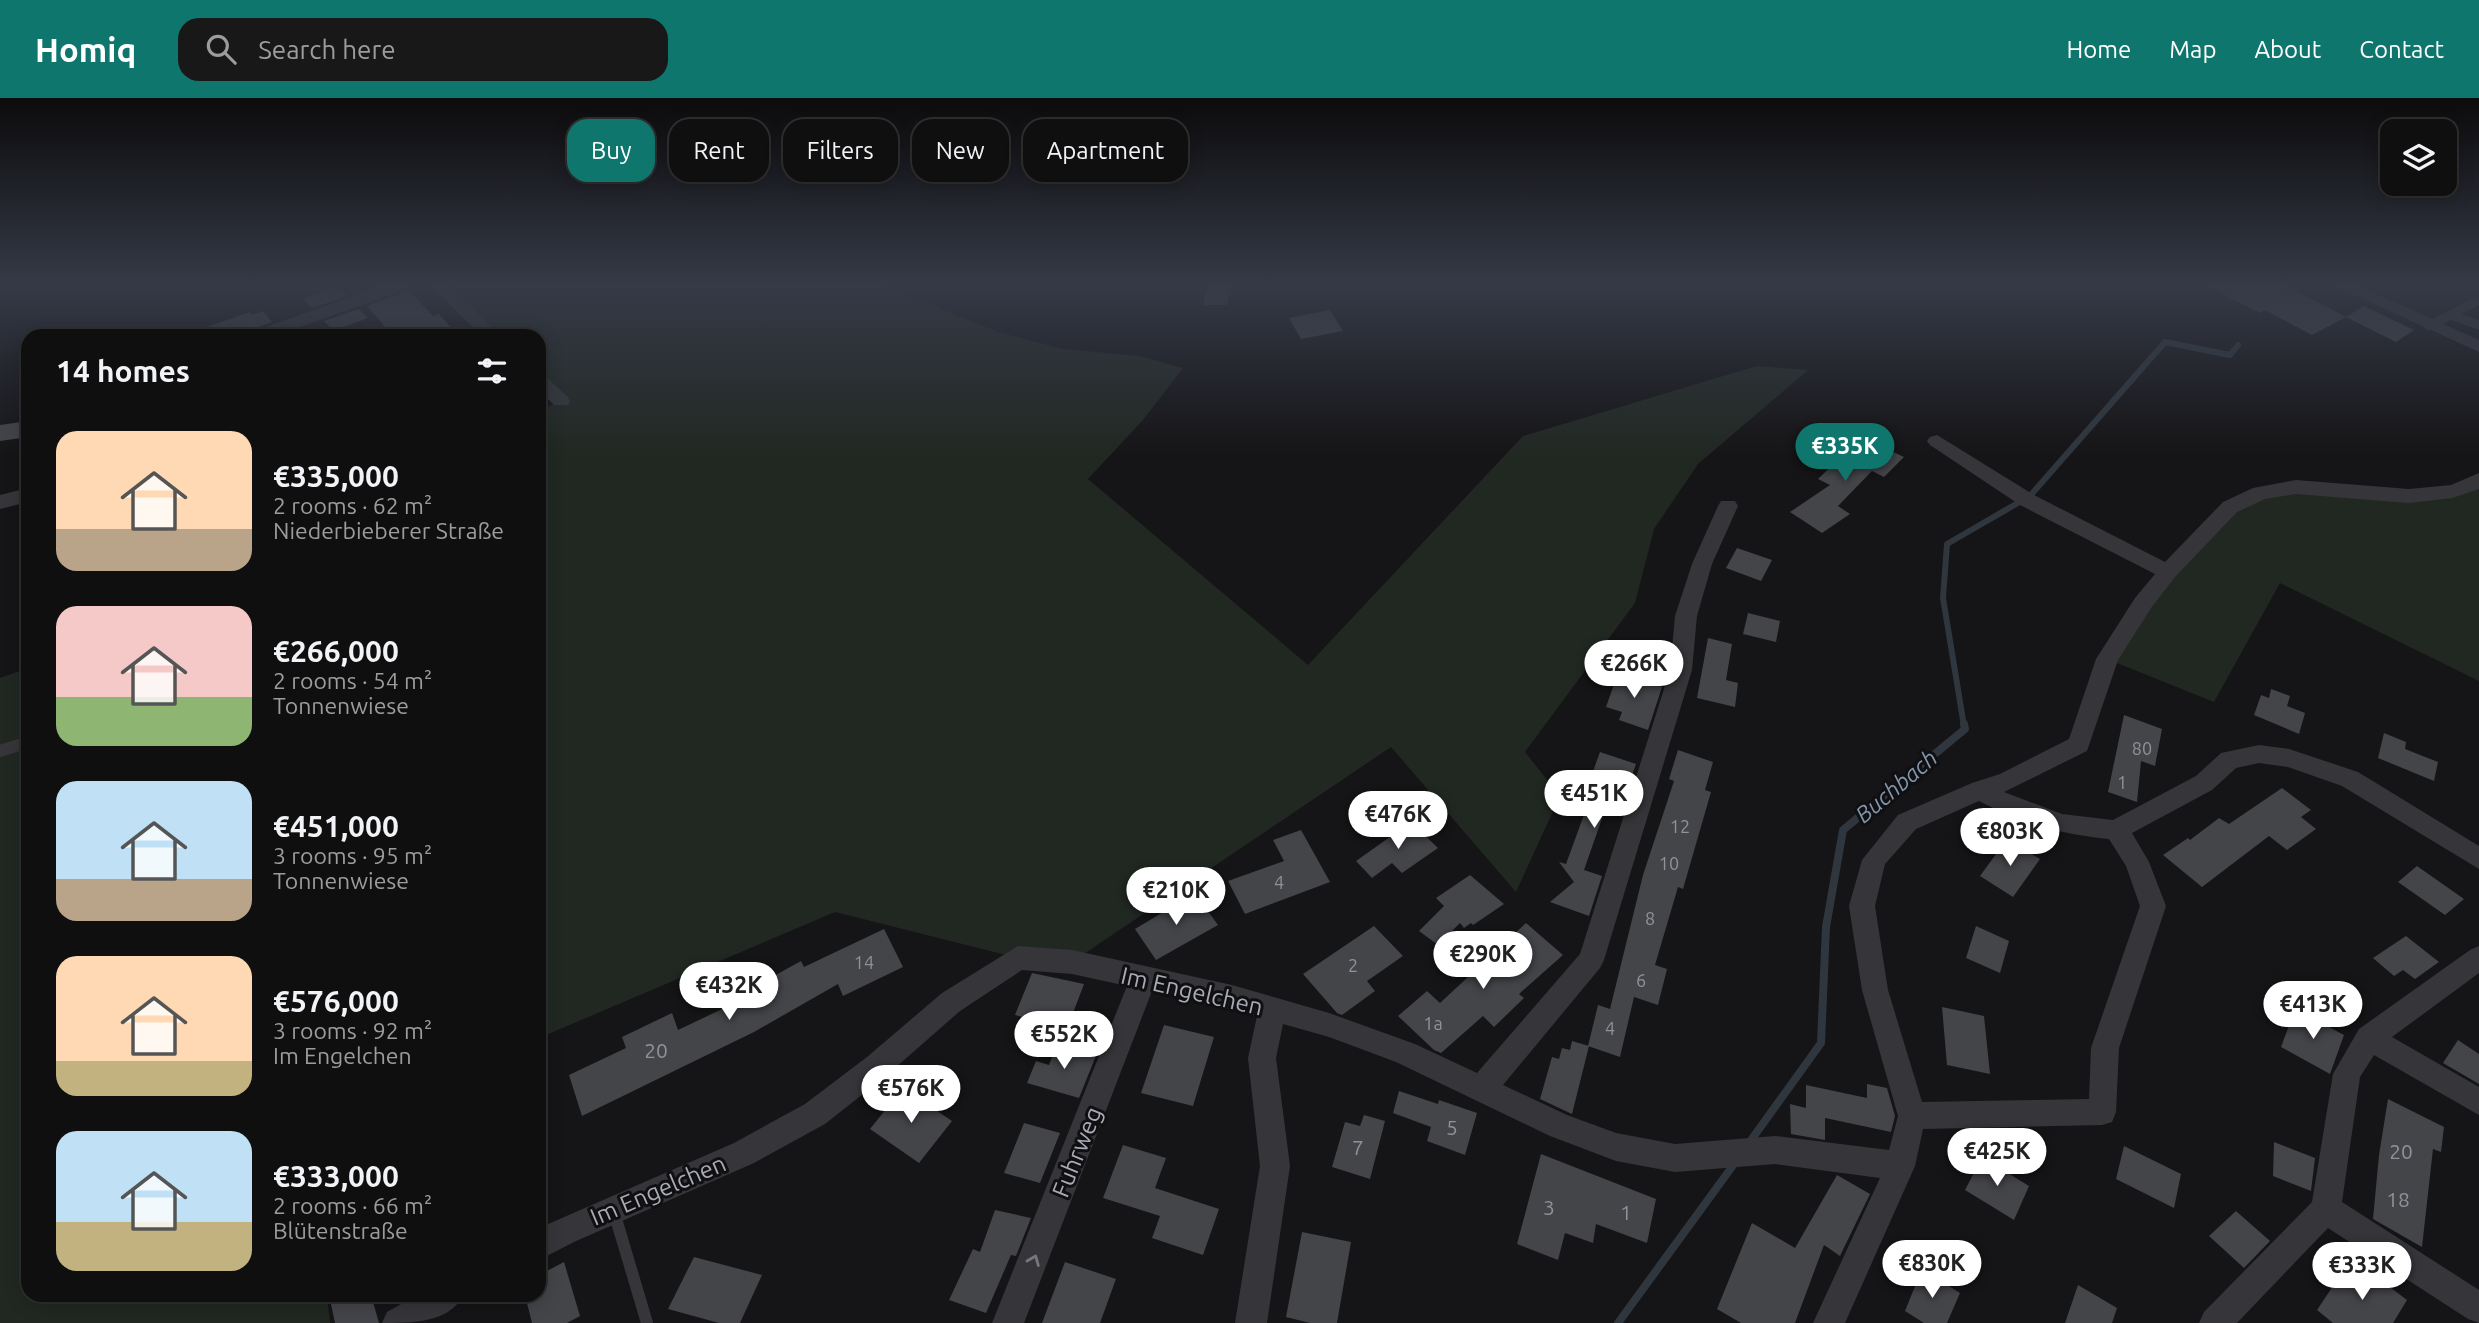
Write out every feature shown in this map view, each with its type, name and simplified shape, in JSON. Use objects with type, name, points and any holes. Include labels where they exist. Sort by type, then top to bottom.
[{"type":"street","points":[[546,387],[561,401]]},
{"type":"street","points":[[1937,441],[2027,500],[2168,572]]},
{"type":"street","points":[[1829,1323],[1900,1166],[1912,1116],[1874,990],[1862,905],[1874,860],[1907,822],[1980,790],[2008,782],[2079,745],[2107,659],[2143,603],[2168,572],[2230,507],[2260,493],[2296,487],[2409,496],[2452,491],[2479,479]]},
{"type":"street","points":[[0,502],[21,497]]},
{"type":"street","points":[[1481,1090],[1591,960],[1681,670],[1686,616],[1702,564],[1728,506]]},
{"type":"street","points":[[1980,790],[2008,805],[2062,824],[2116,830],[2204,783],[2230,760],[2259,754],[2289,758],[2350,779],[2479,859]]},
{"type":"street","points":[[1912,1116],[2102,1112],[2105,1048],[2153,906],[2137,862],[2116,830]]},
{"type":"street","name":"Im Engelchen","points":[[546,1242],[613,1209],[744,1153],[816,1114],[951,1002],[1018,958],[1072,962],[1329,1025],[1405,1053],[1560,1126],[1616,1147],[1675,1158],[1774,1150],[1900,1166]]},
{"type":"street","points":[[2215,1323],[2326,1209],[2347,1074],[2369,1038],[2479,958]]},
{"type":"street","name":"Fuhrweg","points":[[1009,1323],[1143,980]]},
{"type":"street","points":[[1251,1323],[1275,1166],[1262,1058],[1272,1009]]},
{"type":"street","points":[[2369,1038],[2479,1102]]},
{"type":"street","points":[[2326,1209],[2479,1308]]},
{"type":"street","points":[[352,1302],[357,1323]]},
{"type":"street","points":[[398,1323],[436,1302]]},
{"type":"lane","points":[[0,751],[21,744]]},
{"type":"lane","points":[[613,1209],[648,1323]]},
{"type":"shaded area","points":[[546,342],[1037,342],[1063,349],[1139,356],[1183,368],[1143,420],[1088,479],[1308,665],[1523,436],[1757,366],[1808,370],[1698,464],[1654,529],[1635,603],[1525,752],[1560,796],[1516,892],[1391,747],[1072,962],[1018,958],[835,912],[546,1035],[546,408],[560,401],[546,387]]},
{"type":"shaded area","points":[[2296,487],[2409,496],[2479,489],[2479,681],[2280,583],[2214,702],[2107,659],[2230,507]]},
{"type":"shaded area","points":[[21,670],[21,1302],[328,1302],[330,1323],[0,1323],[0,678]]},
{"type":"building","points":[[1861,437],[1904,457],[1884,477],[1872,471],[1838,506],[1850,514],[1822,533],[1790,512],[1830,485],[1818,479]]},
{"type":"building","points":[[1737,548],[1772,560],[1761,581],[1726,568]]},
{"type":"building","points":[[1748,613],[1780,621],[1776,642],[1743,634]]},
{"type":"building","points":[[1708,638],[1732,644],[1726,680],[1738,683],[1735,707],[1697,698]]},
{"type":"building","points":[[1618,673],[1662,687],[1648,730],[1619,720],[1622,712],[1606,707]]},
{"type":"building","points":[[2271,689],[2290,696],[2287,706],[2305,713],[2299,734],[2254,715],[2261,695],[2269,698]]},
{"type":"building","points":[[2124,715],[2162,729],[2155,766],[2141,761],[2137,802],[2108,792]]},
{"type":"building","points":[[2384,733],[2406,742],[2405,749],[2438,762],[2434,781],[2378,758]]},
{"type":"building","points":[[1678,750],[1713,762],[1705,790],[1711,792],[1683,889],[1678,887],[1655,965],[1667,969],[1658,1005],[1634,997],[1620,1057],[1588,1046],[1598,1005],[1610,1009],[1643,875],[1674,781],[1669,779]]},
{"type":"building","points":[[1600,752],[1636,764],[1619,811],[1606,807],[1584,870],[1602,876],[1589,916],[1550,902],[1574,882],[1559,862],[1566,864],[1589,801],[1583,799]]},
{"type":"building","points":[[2282,788],[2311,810],[2301,817],[2316,829],[2287,850],[2269,836],[2202,887],[2163,855],[2188,838],[2190,840],[2219,818],[2229,824]]},
{"type":"building","points":[[1411,822],[1438,848],[1402,873],[1392,863],[1372,878],[1356,861]]},
{"type":"building","points":[[1301,830],[1330,882],[1245,914],[1228,881],[1284,861],[1273,840]]},
{"type":"building","points":[[2007,839],[2040,859],[2013,897],[1980,876]]},
{"type":"building","points":[[2417,866],[2464,899],[2445,915],[2398,882]]},
{"type":"building","points":[[1470,875],[1504,904],[1473,925],[1471,923],[1464,928],[1460,923],[1438,945],[1419,931],[1444,906],[1436,898]]},
{"type":"building","points":[[1195,893],[1218,925],[1156,960],[1135,929]]},
{"type":"building","points":[[1526,923],[1563,955],[1519,994],[1524,998],[1494,1027],[1483,1016],[1441,1053],[1434,1050],[1398,1016],[1427,991],[1440,1003]]},
{"type":"building","points":[[1374,926],[1403,956],[1367,981],[1375,991],[1342,1015],[1337,1013],[1303,974]]},
{"type":"building","points":[[1976,926],[2009,941],[2000,973],[1966,958]]},
{"type":"building","points":[[884,929],[903,967],[843,996],[838,984],[754,1032],[582,1116],[569,1075],[626,1048],[622,1037],[672,1013],[678,1030],[764,989],[761,983],[801,961],[804,967]]},
{"type":"building","points":[[2406,936],[2439,962],[2415,979],[2403,970],[2394,976],[2373,958]]},
{"type":"building","points":[[1032,973],[1084,984],[1067,1029],[1015,1015]]},
{"type":"building","points":[[1942,1007],[1984,1016],[1990,1074],[1947,1065]]},
{"type":"building","points":[[2295,1009],[2344,1035],[2330,1074],[2281,1047]]},
{"type":"building","points":[[1164,1025],[1214,1037],[1193,1106],[1141,1093]]},
{"type":"building","points":[[2458,1040],[2479,1054],[2479,1084],[2443,1063]]},
{"type":"building","points":[[1572,1041],[1589,1046],[1572,1114],[1540,1099],[1552,1057],[1559,1059],[1562,1048],[1570,1050]]},
{"type":"building","points":[[1058,1042],[1097,1053],[1079,1098],[1027,1083],[1036,1061],[1049,1065]]},
{"type":"building","points":[[1867,1084],[1887,1088],[1895,1116],[1891,1132],[1825,1118],[1825,1140],[1791,1134],[1790,1104],[1806,1108],[1806,1085],[1867,1098]]},
{"type":"building","points":[[903,1088],[952,1121],[919,1163],[870,1129]]},
{"type":"building","points":[[1399,1091],[1438,1104],[1439,1100],[1477,1113],[1465,1155],[1427,1141],[1431,1127],[1393,1113]]},
{"type":"building","points":[[2388,1099],[2444,1127],[2441,1152],[2433,1149],[2422,1247],[2373,1219]]},
{"type":"building","points":[[1364,1115],[1385,1121],[1370,1179],[1332,1167],[1345,1122],[1360,1126]]},
{"type":"building","points":[[1024,1123],[1060,1133],[1040,1183],[1004,1173]]},
{"type":"building","points":[[2274,1142],[2315,1158],[2311,1191],[2273,1176]]},
{"type":"building","points":[[1123,1145],[1166,1158],[1155,1188],[1219,1209],[1203,1255],[1152,1238],[1160,1216],[1103,1198]]},
{"type":"building","points":[[2124,1146],[2181,1174],[2174,1208],[2116,1179]]},
{"type":"building","points":[[1541,1154],[1656,1199],[1647,1243],[1596,1224],[1593,1243],[1565,1233],[1558,1260],[1517,1244]]},
{"type":"building","points":[[1982,1157],[2029,1186],[2014,1220],[1965,1190]]},
{"type":"building","points":[[1837,1175],[1870,1194],[1840,1256],[1824,1245],[1795,1323],[1741,1323],[1717,1309],[1752,1223],[1795,1248]]},
{"type":"building","points":[[995,1210],[1031,1218],[1016,1256],[1011,1255],[986,1313],[949,1300],[973,1249],[980,1252]]},
{"type":"building","points":[[2236,1211],[2270,1241],[2244,1268],[2209,1236]]},
{"type":"building","points":[[1302,1232],[1351,1242],[1337,1323],[1310,1323],[1286,1317]]},
{"type":"building","points":[[694,1257],[762,1275],[740,1323],[719,1323],[668,1309]]},
{"type":"building","points":[[564,1262],[580,1316],[567,1323],[532,1323],[527,1302],[546,1302],[546,1271]]},
{"type":"building","points":[[1065,1262],[1116,1279],[1100,1323],[1042,1323]]},
{"type":"building","points":[[1922,1269],[1960,1293],[1947,1323],[1924,1323],[1905,1311]]},
{"type":"building","points":[[2343,1271],[2361,1285],[2370,1272],[2407,1300],[2393,1323],[2333,1323],[2317,1310]]},
{"type":"building","points":[[2078,1285],[2117,1308],[2112,1323],[2065,1323]]},
{"type":"waterway","name":"Buchbach","points":[[2029,497],[2165,342]]},
{"type":"waterway","name":"Buchbach","points":[[2166,342],[2230,355],[2238,345]]},
{"type":"waterway","name":"Buchbach","points":[[1964,726],[1943,598],[1947,544],[2023,500]]},
{"type":"waterway","name":"Buchbach","points":[[1749,1143],[1821,1043],[1826,927],[1843,830],[1965,729],[1964,724]]},
{"type":"waterway","name":"Buchbach","points":[[1618,1323],[1737,1160]]}]
